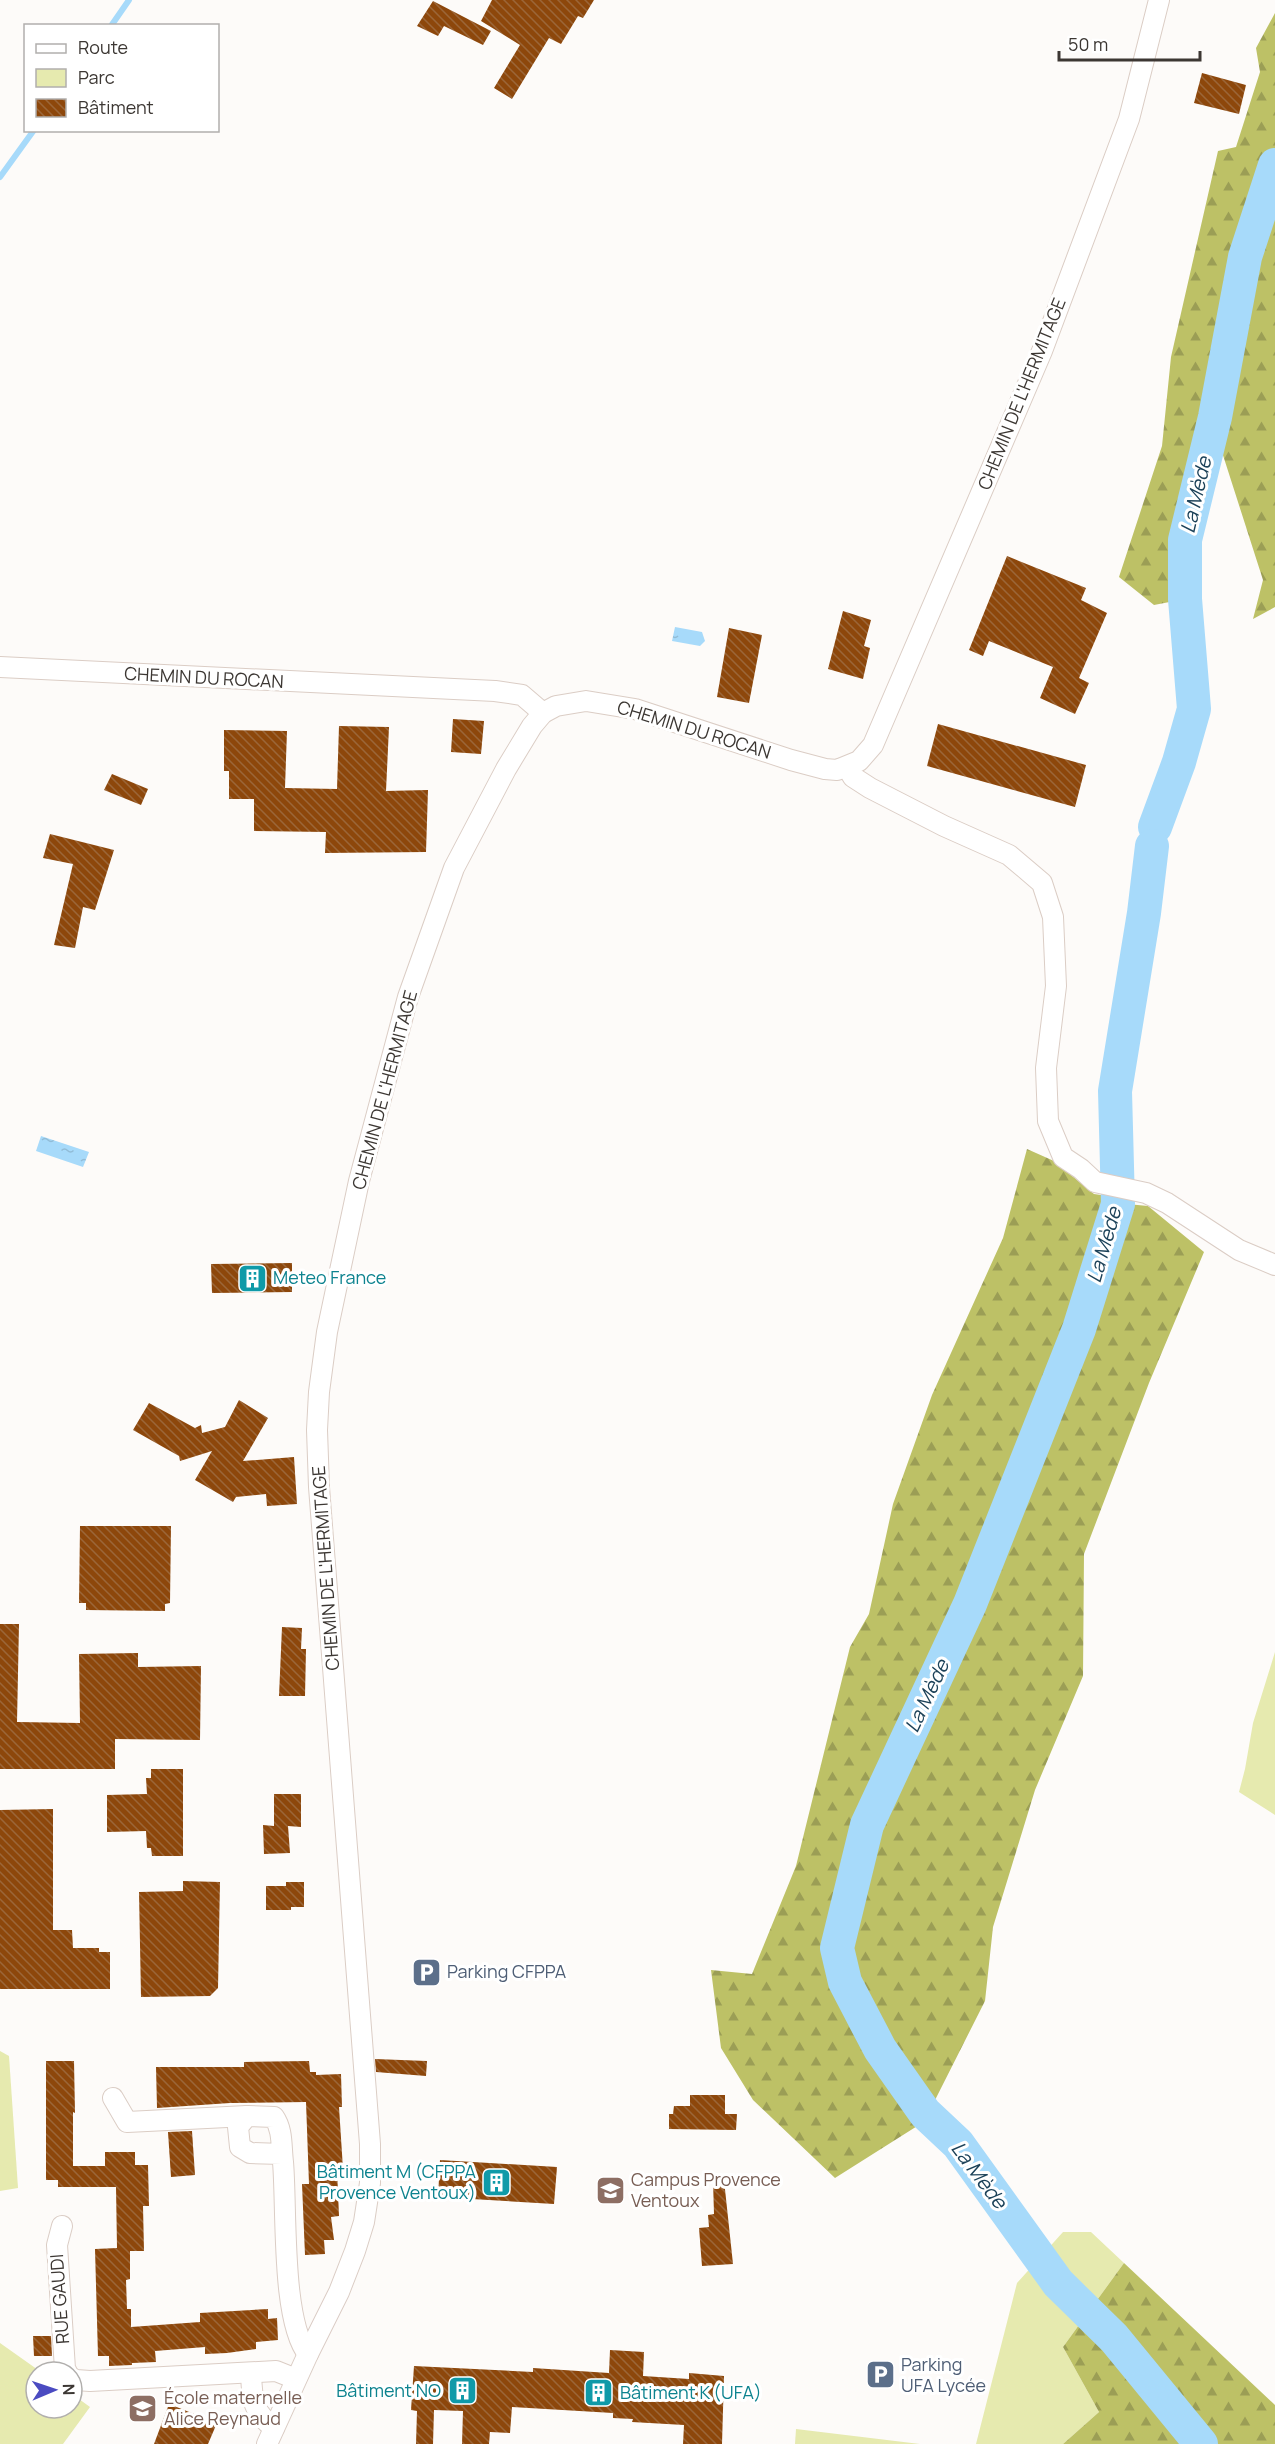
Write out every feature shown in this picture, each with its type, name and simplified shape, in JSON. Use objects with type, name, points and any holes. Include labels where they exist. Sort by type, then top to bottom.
[{"type":"street","name":"CHEMIN DE L'HERMITAGE","points":[[847,767],[859,761],[873,745],[1042,351],[1129,119],[1159,0]]},
{"type":"street","name":"CHEMIN DU ROCAN","points":[[0,668],[495,691],[522,695],[543,713],[556,706],[586,701],[635,709],[825,769],[837,770],[847,767]]},
{"type":"street","name":"CHEMIN DE L'HERMITAGE","points":[[270,2436],[339,2292],[364,2222],[370,2182],[370,2144],[319,1487],[317,1430],[319,1392],[327,1332],[359,1181],[408,997],[454,868],[516,752],[543,713]]},
{"type":"street","points":[[847,767],[853,777],[870,788],[944,826],[1009,855],[1042,883],[1053,916],[1056,986],[1046,1068],[1048,1121],[1063,1157],[1095,1182],[1146,1193],[1167,1203],[1239,1250],[1275,1265]]},
{"type":"street","points":[[113,2098],[127,2122],[247,2116],[274,2117],[279,2125],[282,2154],[293,2314],[303,2349],[308,2354]]},
{"type":"street","points":[[247,2116],[238,2127],[240,2147],[250,2153],[282,2154]]},
{"type":"street","name":"RUE GAUDI","points":[[62,2226],[57,2245],[64,2360]]},
{"type":"street","points":[[84,2381],[276,2371],[297,2379]]},
{"type":"street","points":[[251,2373],[255,2406],[270,2436]]},
{"type":"green space","points":[[1275,13],[1275,607],[1253,619],[1263,580],[1213,424],[1185,540],[1185,599],[1154,605],[1119,577],[1162,446],[1171,357],[1218,151],[1236,147],[1260,72],[1256,48]]},
{"type":"green space","points":[[1027,1149],[1054,1161],[1094,1194],[1108,1196],[1109,1210],[1069,1338],[960,1608],[859,1826],[828,1950],[839,1992],[876,2060],[922,2123],[835,2178],[753,2100],[721,2048],[711,1970],[752,1974],[796,1866],[850,1647],[869,1614],[893,1504],[932,1395],[1003,1238]]},
{"type":"green space","points":[[1127,1204],[1148,1206],[1204,1252],[1149,1383],[1084,1554],[1083,1676],[1035,1790],[993,1927],[985,2001],[931,2108],[883,2043],[853,1980],[844,1949],[873,1828],[980,1602],[1088,1328]]},
{"type":"green space","points":[[1275,1652],[1275,1815],[1239,1792],[1253,1723]]},
{"type":"green space","points":[[0,2051],[9,2056],[18,2188],[0,2191]]},
{"type":"green space","points":[[1063,2232],[1091,2232],[1124,2263],[1063,2347],[1099,2412],[1063,2444],[976,2444],[1017,2283]]},
{"type":"green space","points":[[1124,2263],[1275,2405],[1275,2444],[1063,2444],[1099,2412],[1063,2347]]},
{"type":"green space","points":[[0,2343],[24,2360],[24,2420],[81,2420],[63,2444],[0,2444]]},
{"type":"green space","points":[[84,2403],[90,2407],[84,2415]]},
{"type":"green space","points":[[796,2429],[920,2444],[795,2444]]},
{"type":"water","points":[[675,627],[702,632],[705,641],[700,646],[672,641]]},
{"type":"water","points":[[41,1136],[89,1152],[83,1167],[36,1151]]},
{"type":"building","points":[[492,0],[594,0],[583,18],[578,16],[561,44],[549,38],[512,99],[494,88],[520,45],[481,21]]},
{"type":"building","points":[[433,1],[491,31],[483,45],[444,26],[438,36],[417,26]]},
{"type":"building","points":[[1202,73],[1246,85],[1239,114],[1194,103]]},
{"type":"building","points":[[1007,556],[1086,588],[1081,600],[1107,613],[1079,678],[1089,683],[1075,714],[1040,698],[1053,667],[989,641],[983,656],[969,650]]},
{"type":"building","points":[[843,611],[871,620],[864,646],[870,648],[863,679],[828,669]]},
{"type":"building","points":[[729,628],[762,635],[749,703],[717,697]]},
{"type":"building","points":[[453,719],[484,721],[481,754],[451,752]]},
{"type":"building","points":[[938,724],[1086,765],[1075,807],[927,766]]},
{"type":"building","points":[[339,726],[389,727],[386,791],[428,790],[426,852],[325,853],[326,832],[254,831],[254,799],[229,799],[229,771],[224,771],[224,730],[287,731],[285,788],[337,789]]},
{"type":"building","points":[[112,774],[148,789],[141,805],[104,790]]},
{"type":"building","points":[[50,834],[114,850],[95,910],[83,907],[75,948],[54,945],[73,864],[43,858]]},
{"type":"building","name":"Meteo France","points":[[292,1263],[292,1292],[212,1293],[211,1264]]},
{"type":"building","points":[[239,1400],[268,1418],[243,1461],[294,1457],[297,1504],[267,1506],[266,1494],[236,1497],[233,1502],[195,1480],[212,1451],[180,1461],[179,1456],[133,1430],[149,1403],[195,1428],[201,1425],[202,1433],[225,1427]]},
{"type":"building","points":[[80,1526],[171,1526],[170,1603],[165,1604],[165,1611],[86,1610],[86,1603],[79,1603]]},
{"type":"building","points":[[0,1624],[19,1624],[17,1722],[80,1723],[79,1654],[138,1653],[138,1667],[201,1666],[200,1740],[115,1739],[115,1769],[0,1769]]},
{"type":"building","points":[[282,1627],[302,1628],[301,1649],[306,1649],[305,1696],[279,1696]]},
{"type":"building","points":[[151,1769],[183,1769],[183,1856],[152,1856],[151,1848],[147,1848],[146,1831],[107,1832],[107,1795],[147,1794],[146,1778],[151,1778]]},
{"type":"building","points":[[274,1794],[301,1794],[301,1827],[288,1826],[290,1853],[264,1854],[263,1825],[274,1826]]},
{"type":"building","points":[[53,1809],[53,1930],[72,1930],[73,1948],[99,1948],[99,1952],[110,1952],[110,1989],[0,1989],[0,1810]]},
{"type":"building","points":[[183,1881],[220,1882],[218,1988],[210,1996],[141,1997],[139,1892],[183,1891]]},
{"type":"building","points":[[286,1882],[304,1882],[304,1907],[291,1907],[291,1910],[266,1910],[266,1886],[286,1886]]},
{"type":"building","points":[[375,2059],[427,2061],[426,2076],[376,2072]]},
{"type":"building","points":[[46,2061],[74,2061],[73,2166],[105,2166],[105,2152],[135,2152],[135,2165],[148,2165],[149,2206],[143,2206],[144,2251],[130,2251],[130,2279],[126,2280],[127,2309],[131,2309],[131,2327],[200,2322],[200,2313],[268,2309],[268,2319],[277,2318],[278,2340],[256,2342],[256,2349],[227,2353],[205,2354],[205,2347],[155,2351],[156,2362],[132,2363],[132,2365],[109,2366],[109,2356],[98,2356],[95,2249],[117,2248],[116,2187],[58,2187],[58,2180],[46,2180]]},
{"type":"building","points":[[309,2061],[310,2072],[316,2072],[316,2075],[341,2074],[342,2107],[339,2107],[343,2169],[337,2169],[339,2216],[331,2217],[334,2240],[324,2240],[325,2254],[305,2255],[302,2184],[309,2184],[306,2102],[230,2103],[157,2108],[156,2067],[244,2067],[244,2062]]},
{"type":"building","points":[[690,2095],[725,2095],[725,2114],[737,2114],[736,2130],[669,2129],[669,2114],[673,2114],[674,2106],[690,2106]]},
{"type":"building","points":[[192,2131],[195,2175],[171,2177],[168,2132]]},
{"type":"building","name":"Bâtiment M (CFPPA Provence Ventoux)","points":[[440,2160],[557,2167],[554,2204],[438,2197]]},
{"type":"building","points":[[724,2180],[733,2264],[702,2266],[699,2228],[709,2227],[708,2215],[714,2214],[713,2181]]},
{"type":"building","points":[[33,2336],[51,2336],[52,2356],[34,2356]]},
{"type":"building","points":[[610,2350],[644,2352],[643,2376],[689,2379],[689,2373],[724,2376],[722,2444],[683,2444],[684,2425],[632,2422],[633,2419],[613,2418],[613,2413],[512,2407],[510,2433],[490,2432],[489,2444],[462,2444],[463,2411],[434,2410],[433,2444],[416,2444],[417,2411],[411,2410],[414,2366],[533,2372],[533,2368],[609,2373]]},
{"type":"building","points":[[169,2404],[217,2423],[208,2444],[154,2444]]},
{"type":"waterway","points":[[112,24],[129,0]]},
{"type":"waterway","points":[[0,177],[33,132]]},
{"type":"waterway","name":"La Mède","points":[[1155,827],[1179,762],[1194,709],[1185,599],[1185,540],[1215,417],[1245,257],[1275,165]]},
{"type":"waterway","name":"La Mède","points":[[1152,846],[1144,913],[1115,1091],[1118,1204],[1079,1329],[970,1604],[867,1825],[837,1948],[845,1982],[880,2049],[925,2113],[958,2144],[1058,2283],[1114,2338],[1201,2444]]},
{"type":"place","name":"Meteo France","points":[[252,1278]]},
{"type":"place","name":"Parking CFPPA","points":[[426,1972]]},
{"type":"place","name":"Bâtiment M (CFPPA Provence Ventoux)","points":[[497,2182]]},
{"type":"place","name":"Campus Provence Ventoux","points":[[610,2190]]},
{"type":"place","name":"Parking UFA Lycée","points":[[880,2375]]},
{"type":"place","name":"Bâtiment NO","points":[[462,2391]]},
{"type":"place","name":"Bâtiment K (UFA)","points":[[599,2393]]},
{"type":"place","name":"École maternelle Alice Reynaud","points":[[143,2408]]}]
